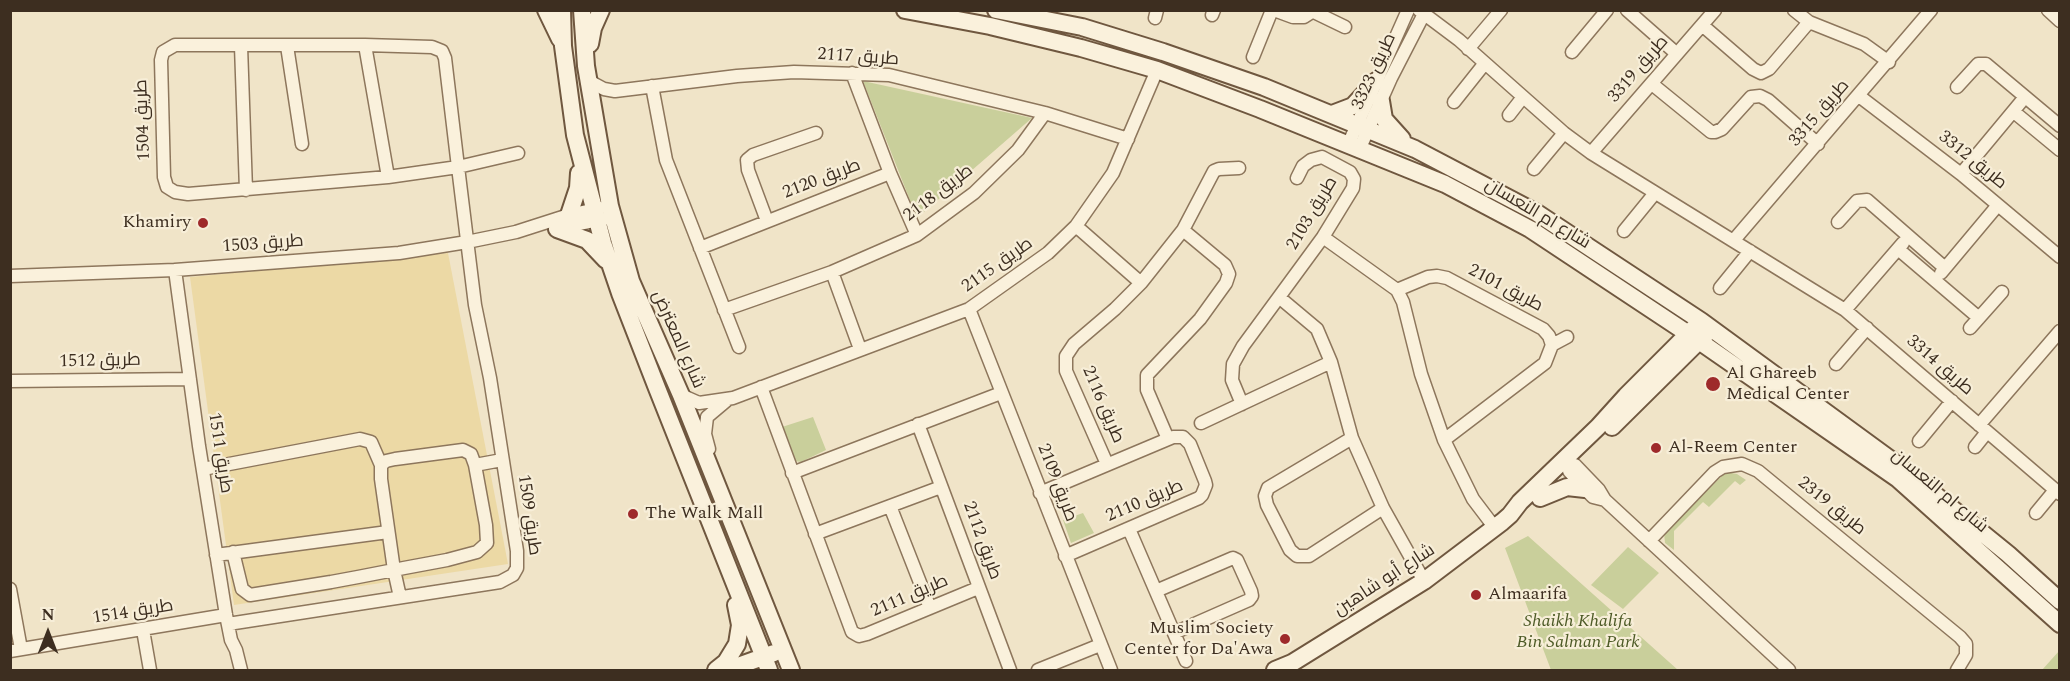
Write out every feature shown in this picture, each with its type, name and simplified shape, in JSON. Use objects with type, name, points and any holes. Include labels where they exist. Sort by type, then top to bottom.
[{"type":"main road","points":[[546,10],[563,46]]},
{"type":"main road","name":"شارع المعترض","points":[[562,10],[563,46],[580,158],[610,266],[767,664]]},
{"type":"main road","name":"شارع المعترض","points":[[582,10],[594,112],[612,211],[631,281],[681,395],[784,664]]},
{"type":"main road","points":[[588,74],[593,28],[601,10]]},
{"type":"main road","name":"شارع ام النعسان","points":[[905,10],[990,26],[1081,48],[1157,70],[1357,137],[1414,149],[1537,213],[1700,331],[1902,468],[2008,554],[2060,601]]},
{"type":"main road","name":"شارع ام النعسان","points":[[996,10],[1082,27],[1163,52],[1264,87],[1332,114],[1357,137],[1530,229],[1651,309],[1700,331],[1728,362],[1898,479],[2060,624]]},
{"type":"main road","points":[[1332,114],[1353,106],[1376,81]]},
{"type":"main road","points":[[1381,101],[1381,113],[1387,125],[1414,149]]},
{"type":"main road","points":[[569,214],[578,188],[580,158]]},
{"type":"main road","points":[[557,229],[587,240],[610,266]]},
{"type":"main road","points":[[1651,309],[1667,340],[1666,364],[1682,363],[1699,358],[1728,362]]},
{"type":"main road","name":"شارع أبو شاهين","points":[[1510,515],[1527,509],[1540,498],[1569,463],[1700,331]]},
{"type":"main road","name":"شارع أبو شاهين","points":[[1275,670],[1294,667],[1424,580],[1495,528],[1510,515],[1520,502],[1569,463]]},
{"type":"main road","points":[[1540,498],[1567,487],[1585,489]]},
{"type":"main road","points":[[716,670],[731,657],[740,635],[739,616],[725,569],[724,555]]},
{"type":"main road","points":[[727,670],[784,664]]},
{"type":"street","points":[[1253,57],[1273,10],[1293,17],[1304,17],[1315,11],[1345,27]]},
{"type":"street","points":[[1468,49],[1501,10]]},
{"type":"street","points":[[1572,52],[1607,10]]},
{"type":"street","points":[[1627,10],[1677,54]]},
{"type":"street","name":"طريق 3319","points":[[1591,153],[1715,10]]},
{"type":"street","points":[[1794,10],[1809,22],[1858,41],[1889,62]]},
{"type":"street","name":"طريق 3315","points":[[1734,240],[1860,96],[1931,10]]},
{"type":"street","points":[[2048,10],[2060,21]]},
{"type":"street","name":"طريق 3314","points":[[1406,13],[1422,15],[1441,34],[1468,49],[1564,133],[1591,153],[1845,310],[2057,492],[2036,513]]},
{"type":"street","name":"طريق 3323","points":[[1357,137],[1376,81],[1406,13]]},
{"type":"street","name":"طريق 3323","points":[[1357,137],[1381,101],[1422,15]]},
{"type":"street","points":[[1702,25],[1753,69],[1761,73],[1769,69],[1809,22]]},
{"type":"street","name":"طريق 1504","points":[[467,242],[458,167],[442,51],[436,47],[175,45],[163,52],[161,60],[164,177],[167,187],[175,192],[188,194],[246,190],[388,177],[458,167],[519,153]]},
{"type":"street","points":[[366,45],[388,177]]},
{"type":"street","points":[[241,46],[246,190]]},
{"type":"street","points":[[287,46],[302,144]]},
{"type":"street","points":[[1957,87],[1982,62],[2060,126]]},
{"type":"street","points":[[1454,102],[1485,63]]},
{"type":"street","name":"طريق 2115","points":[[717,486],[705,434],[706,422],[710,413],[733,398],[860,348],[969,309],[1048,253],[1076,226],[1113,173],[1157,70]]},
{"type":"street","name":"طريق 2117","points":[[588,74],[604,89],[615,91],[794,72],[889,75],[1045,113],[1128,139]]},
{"type":"street","name":"طريق 2120","points":[[852,73],[890,173],[917,235]]},
{"type":"street","points":[[1652,84],[1711,132],[1722,129],[1751,97],[1760,96],[1768,100],[1818,144]]},
{"type":"street","points":[[652,86],[666,160],[739,347]]},
{"type":"street","points":[[594,112],[605,98],[615,91]]},
{"type":"street","name":"طريق 3312","points":[[1860,96],[1960,174],[2060,257]]},
{"type":"street","points":[[1509,115],[1523,97]]},
{"type":"street","points":[[1960,174],[2025,98]]},
{"type":"street","points":[[2014,112],[2055,147],[2060,133]]},
{"type":"street","name":"طريق 2118","points":[[724,310],[832,272],[917,235],[974,194],[1018,150],[1045,113]]},
{"type":"street","name":"طريق 2120","points":[[767,221],[747,170],[747,160],[753,155],[816,133]]},
{"type":"street","points":[[1534,169],[1564,133]]},
{"type":"street","name":"طريق 2103","points":[[1242,404],[1232,380],[1233,364],[1243,346],[1323,237],[1353,188],[1354,179],[1350,172],[1322,157],[1311,160],[1304,166],[1297,178]]},
{"type":"street","name":"طريق 2116","points":[[1107,464],[1066,371],[1066,356],[1074,344],[1141,284],[1182,230],[1214,171],[1239,168]]},
{"type":"street","name":"طريق 2120","points":[[700,248],[890,173]]},
{"type":"street","points":[[1624,231],[1655,194]]},
{"type":"street","points":[[1838,222],[1854,203],[1864,200],[1870,202],[1945,268]]},
{"type":"street","points":[[1935,280],[1998,205]]},
{"type":"street","name":"طريق 1503","points":[[516,232],[557,229],[612,211]]},
{"type":"street","name":"طريق 1503","points":[[10,276],[175,270],[399,252],[516,232],[569,214],[595,215]]},
{"type":"street","points":[[1076,226],[1141,284]]},
{"type":"street","points":[[1040,493],[1168,439],[1147,390],[1147,375],[1200,319],[1226,283],[1229,274],[1225,265],[1182,230]]},
{"type":"street","points":[[1845,310],[1909,236]]},
{"type":"street","points":[[1323,237],[1397,290],[1403,302],[1421,374],[1444,440],[1473,499],[1495,528]]},
{"type":"street","name":"طريق 1509","points":[[227,620],[500,582],[513,575],[518,561],[517,551],[490,378],[475,305],[467,242]]},
{"type":"street","points":[[1898,249],[1979,318]]},
{"type":"street","points":[[1720,288],[1750,251]]},
{"type":"street","name":"طريق 1511","points":[[175,270],[216,555],[231,640],[241,670]]},
{"type":"street","points":[[832,272],[860,348]]},
{"type":"street","name":"طريق 2101","points":[[1397,290],[1428,277],[1446,278],[1543,329],[1552,345]]},
{"type":"street","points":[[1970,328],[2002,292]]},
{"type":"street","points":[[1280,298],[1317,328],[1331,362],[1352,438],[1383,508],[1424,580]]},
{"type":"street","name":"طريق 2109","points":[[969,309],[1111,670]]},
{"type":"street","points":[[1836,364],[1867,328]]},
{"type":"street","points":[[1975,447],[1983,428],[2060,331]]},
{"type":"street","points":[[1444,440],[1545,363],[1552,345],[1567,337]]},
{"type":"street","points":[[1201,423],[1331,362]]},
{"type":"street","name":"طريق 1512","points":[[10,381],[190,379]]},
{"type":"street","name":"طريق 2111","points":[[761,387],[850,628],[855,634],[867,634],[978,588]]},
{"type":"street","points":[[792,473],[1001,393]]},
{"type":"street","name":"طريق 2115","points":[[681,395],[699,403],[733,398]]},
{"type":"street","points":[[1919,441],[1952,401]]},
{"type":"street","name":"طريق 2112","points":[[918,424],[1010,670]]},
{"type":"street","name":"طريق 2110","points":[[1065,556],[1199,498],[1205,491],[1205,481],[1188,440],[1178,436],[1168,439]]},
{"type":"street","points":[[1352,438],[1268,488],[1265,496],[1267,505],[1290,550],[1297,556],[1309,556],[1383,508]]},
{"type":"street","points":[[203,469],[360,439],[371,442],[381,465],[388,532],[400,597]]},
{"type":"street","points":[[234,552],[242,589],[250,595],[457,558],[483,549],[487,543],[486,525],[471,454],[463,450],[454,450],[395,459],[381,465]]},
{"type":"street","points":[[475,465],[502,460]]},
{"type":"street","points":[[1569,463],[1585,489],[1593,497],[1605,500]]},
{"type":"street","points":[[1569,463],[1599,490],[1605,500],[1649,542],[1789,670]]},
{"type":"street","name":"طريق 2319","points":[[1649,542],[1715,472],[1724,467],[1742,464],[1758,471],[1954,631],[1966,644],[1966,655],[1957,670]]},
{"type":"street","points":[[815,534],[941,487]]},
{"type":"street","points":[[890,506],[930,608]]},
{"type":"street","points":[[1129,529],[1186,661]]},
{"type":"street","points":[[216,555],[388,532]]},
{"type":"street","points":[[1156,591],[1233,558],[1237,560],[1252,593],[1250,600],[1174,633]]},
{"type":"street","points":[[10,589],[16,650]]},
{"type":"street","name":"طريق 1514","points":[[16,650],[143,630],[227,620]]},
{"type":"street","points":[[143,630],[150,670]]},
{"type":"street","name":"طريق 1511","points":[[231,640],[233,670]]},
{"type":"street","points":[[1038,670],[1100,645]]},
{"type":"green space","points":[[863,81],[1032,118],[917,218]]},
{"type":"green space","points":[[813,417],[826,450],[801,462],[794,461],[782,427]]},
{"type":"green space","points":[[1726,472],[1737,474],[1746,480],[1740,485],[1735,481],[1709,507],[1703,502],[1674,531],[1674,550],[1665,543],[1664,533]]},
{"type":"green space","points":[[1083,513],[1094,533],[1071,543],[1063,520]]},
{"type":"green space","name":"Shaikh Khalifa Bin Salman Park","points":[[1528,536],[1678,670],[1551,670],[1505,548]]},
{"type":"green space","points":[[1628,547],[1659,573],[1623,609],[1591,585]]},
{"type":"green space","points":[[2059,651],[2059,670],[2042,670]]},
{"type":"sand","points":[[448,253],[508,564],[234,605],[190,277]]},
{"type":"place","name":"Khamiry","points":[[203,223]]},
{"type":"place","name":"Al Ghareeb Medical Center","points":[[1713,384]]},
{"type":"place","name":"Al-Reem Center","points":[[1656,448]]},
{"type":"place","name":"The Walk Mall","points":[[633,514]]},
{"type":"place","name":"Almaarifa","points":[[1476,595]]},
{"type":"place","name":"Muslim Society Center for Da'Awa","points":[[1285,639]]}]
